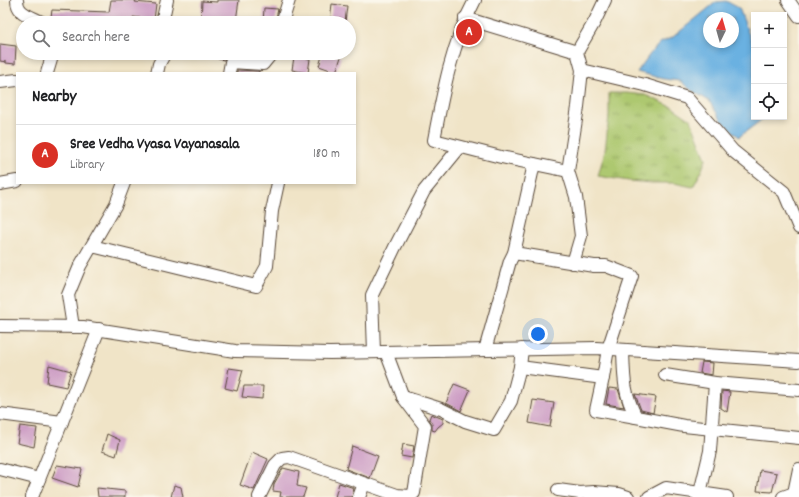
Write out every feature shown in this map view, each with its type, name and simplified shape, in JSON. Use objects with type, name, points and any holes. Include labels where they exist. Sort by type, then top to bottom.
[{"type":"street","points":[[17,0],[17,5],[21,12],[29,16]]},
{"type":"street","points":[[164,16],[167,0]]},
{"type":"street","points":[[284,16],[289,0]]},
{"type":"street","points":[[474,0],[465,18],[445,84],[434,140],[568,171]]},
{"type":"street","points":[[572,263],[581,236],[576,197],[568,171],[582,70],[578,52],[605,0]]},
{"type":"street","points":[[788,0],[799,16]]},
{"type":"street","points":[[465,18],[578,52]]},
{"type":"street","points":[[47,72],[51,60]]},
{"type":"street","points":[[157,72],[161,60]]},
{"type":"street","points":[[229,72],[231,62],[263,64],[266,60]]},
{"type":"street","points":[[582,70],[645,85],[687,98],[733,151],[784,192],[799,228]]},
{"type":"street","points":[[0,82],[16,80]]},
{"type":"street","points":[[374,352],[372,295],[424,191],[460,147]]},
{"type":"street","points":[[485,350],[510,261],[514,253],[534,164]]},
{"type":"street","points":[[0,184],[16,181]]},
{"type":"street","points":[[73,327],[68,295],[80,266],[116,204],[124,184]]},
{"type":"street","points":[[92,246],[256,286],[267,266],[272,211],[278,184]]},
{"type":"street","points":[[514,253],[572,263],[606,266],[632,276],[608,349],[596,410],[684,426],[799,438]]},
{"type":"street","points":[[0,326],[83,327],[235,351],[386,352],[608,349],[799,361]]},
{"type":"street","points":[[32,497],[99,330]]},
{"type":"street","points":[[403,397],[440,409],[465,421],[494,430],[511,401],[520,367],[522,349]]},
{"type":"street","points":[[623,350],[624,386],[629,403],[636,417]]},
{"type":"street","points":[[258,497],[275,464],[282,458],[289,457],[397,495],[410,496],[414,493],[425,426],[403,397],[386,352]]},
{"type":"street","points":[[520,367],[603,378]]},
{"type":"street","points":[[665,375],[715,383],[799,390]]},
{"type":"street","points":[[700,495],[710,451],[715,383]]},
{"type":"street","points":[[0,414],[62,422]]},
{"type":"street","points":[[0,469],[39,479]]},
{"type":"street","points":[[783,497],[797,493],[799,469]]},
{"type":"street","points":[[359,497],[364,484]]},
{"type":"street","points":[[649,497],[666,488],[700,495],[727,497]]},
{"type":"street","points":[[558,490],[580,493],[594,492],[619,494],[628,497]]},
{"type":"green space","points":[[609,93],[645,95],[672,107],[691,120],[706,159],[693,187],[674,183],[629,181],[598,176],[605,151],[609,116]]},
{"type":"water","points":[[726,1],[739,8],[751,40],[751,120],[761,120],[739,137],[722,121],[709,101],[680,81],[664,79],[637,72],[660,43],[673,37],[703,13],[703,48],[739,48],[739,12],[704,12],[716,2]]},
{"type":"building","points":[[111,0],[136,0],[135,2],[156,4],[154,16],[51,16],[52,10],[109,12]]},
{"type":"building","points":[[217,0],[239,0],[237,16],[201,16],[202,1],[217,2]]},
{"type":"building","points":[[332,4],[347,6],[346,16],[330,16]]},
{"type":"building","points":[[264,8],[278,9],[276,16],[263,16]]},
{"type":"building","points":[[0,44],[16,46],[15,64],[0,61]]},
{"type":"building","points":[[294,60],[310,60],[308,72],[292,70]]},
{"type":"building","points":[[321,60],[340,60],[336,72],[319,66]]},
{"type":"building","points":[[237,70],[259,71],[259,72],[237,72]]},
{"type":"building","points":[[702,362],[713,363],[712,375],[700,373]]},
{"type":"building","points":[[49,365],[71,371],[66,387],[47,383]]},
{"type":"building","points":[[229,368],[243,370],[237,391],[225,388]]},
{"type":"building","points":[[454,384],[470,390],[461,411],[446,403]]},
{"type":"building","points":[[244,386],[263,386],[262,399],[242,397]]},
{"type":"building","points":[[609,388],[618,389],[624,407],[606,404]]},
{"type":"building","points":[[722,391],[730,392],[727,412],[721,408]]},
{"type":"building","points":[[635,394],[656,397],[653,413],[641,410]]},
{"type":"building","points":[[533,400],[554,403],[550,427],[529,423]]},
{"type":"building","points":[[431,414],[443,419],[443,423],[435,431],[432,430],[432,424],[429,419]]},
{"type":"building","points":[[20,426],[37,428],[34,447],[17,443]]},
{"type":"building","points":[[107,434],[120,440],[116,456],[102,451]]},
{"type":"building","points":[[403,444],[414,446],[412,458],[401,456]]},
{"type":"building","points":[[352,446],[378,456],[370,478],[346,469]]},
{"type":"building","points":[[252,452],[268,459],[254,490],[240,485]]},
{"type":"building","points":[[57,465],[82,469],[78,487],[52,478]]},
{"type":"building","points":[[283,468],[299,472],[297,486],[306,488],[303,497],[280,497],[281,492],[273,491],[274,484]]},
{"type":"building","points":[[760,470],[777,473],[772,492],[757,491]]},
{"type":"building","points":[[339,483],[354,488],[352,497],[335,497]]},
{"type":"building","points":[[174,485],[181,487],[183,497],[171,497]]},
{"type":"building","points":[[97,488],[125,491],[125,497],[98,497]]},
{"type":"place","name":"Sree Vedha Vyasa Vayanasala","points":[[469,32]]}]
